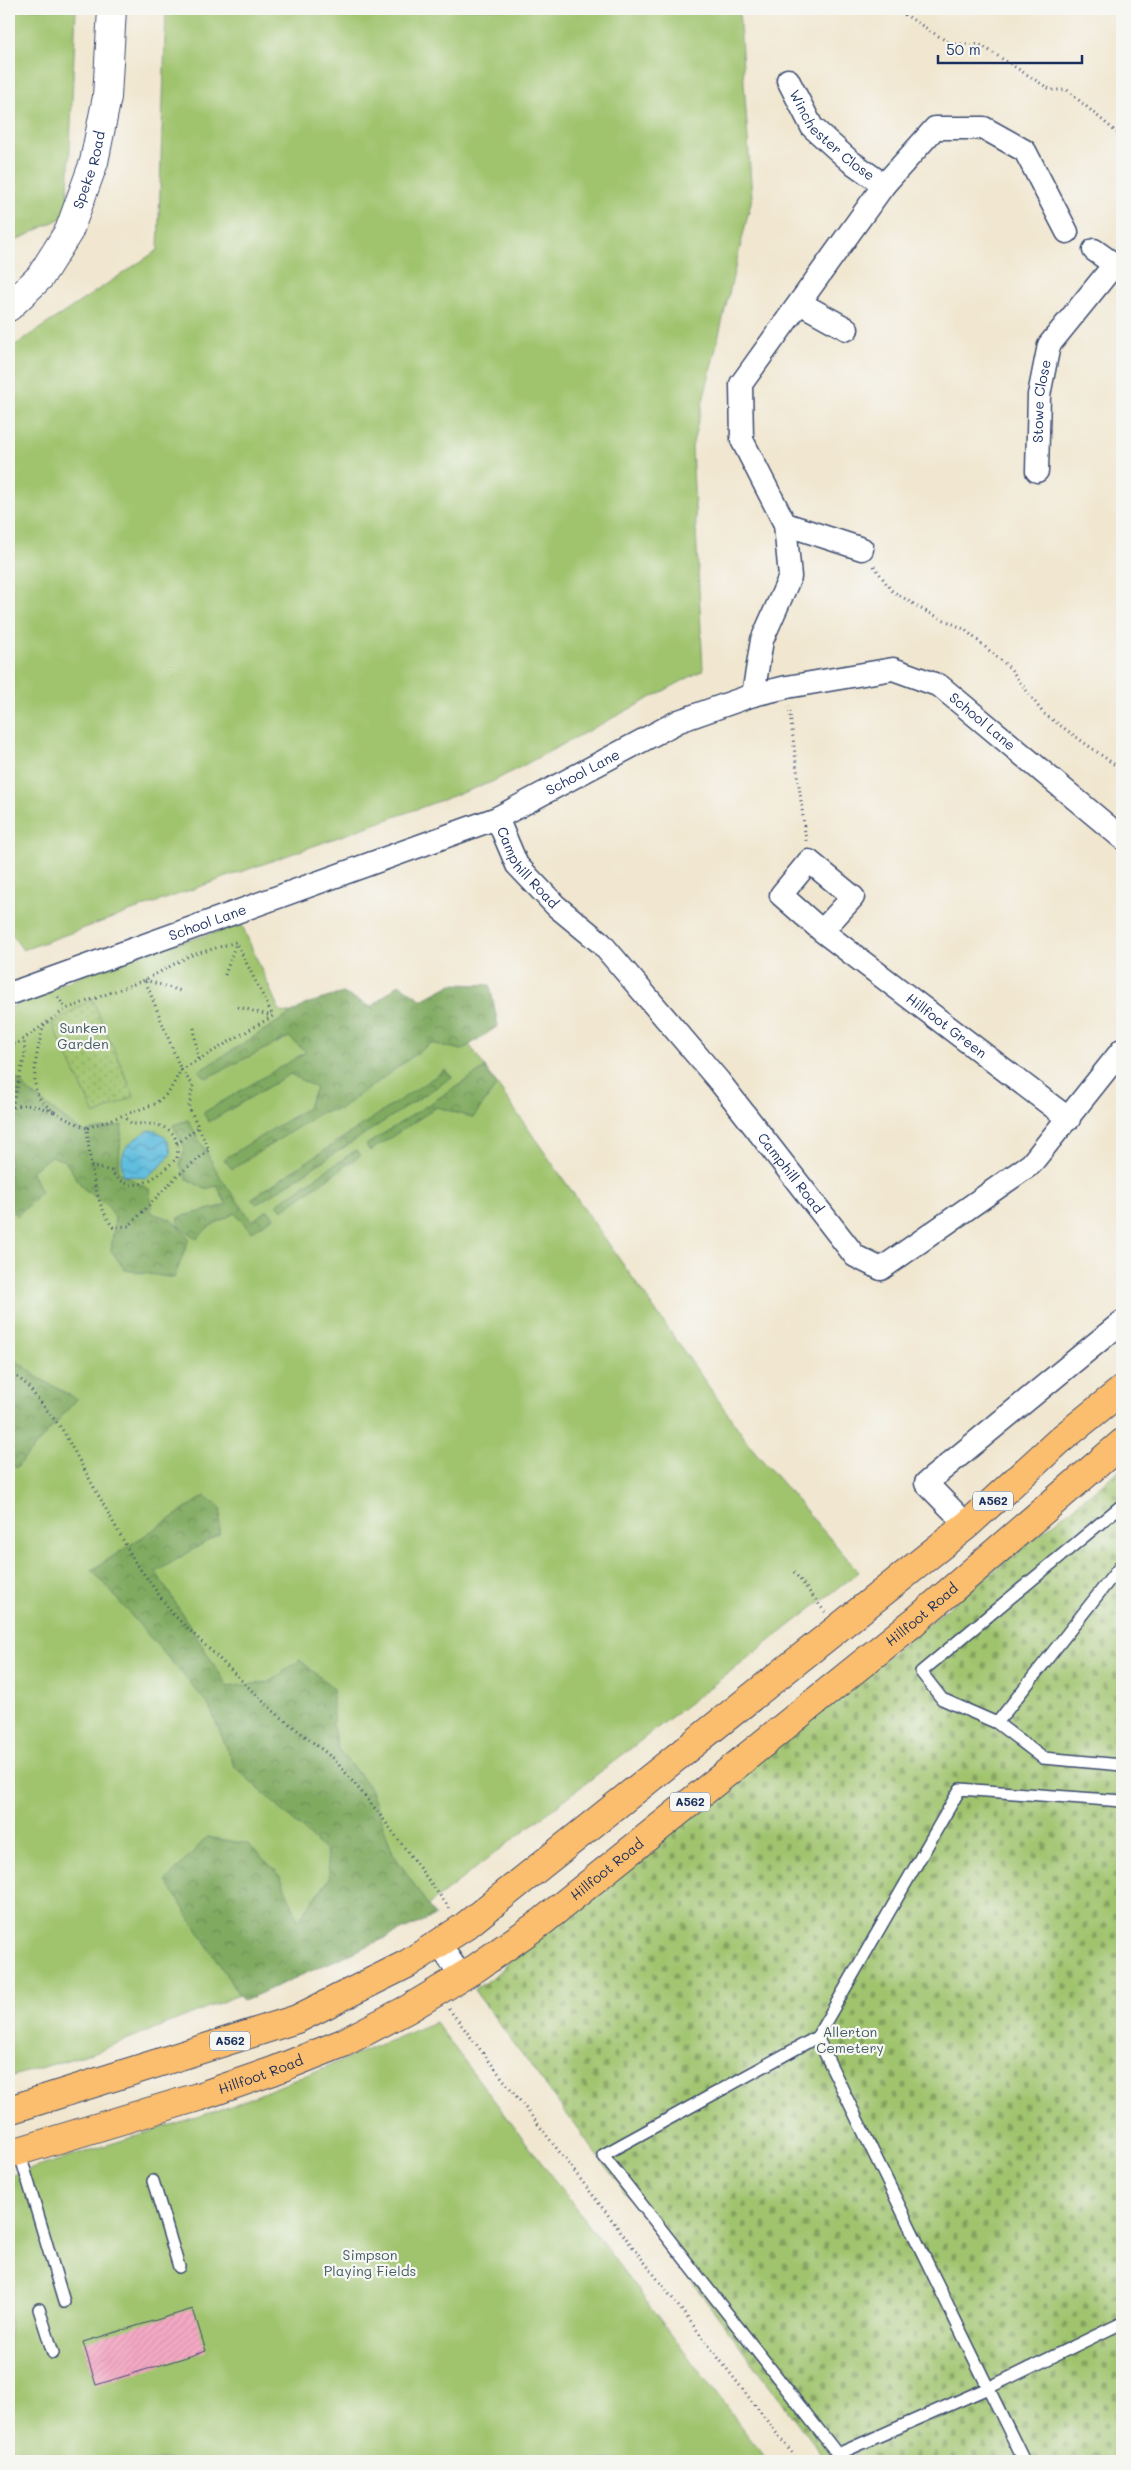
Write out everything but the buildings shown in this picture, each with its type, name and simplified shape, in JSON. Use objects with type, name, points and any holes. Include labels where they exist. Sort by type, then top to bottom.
[{"type":"highway","name":"A562","points":[[9,2110],[297,2018],[407,1964],[464,1928],[966,1524],[1060,1440],[1122,1390]]},
{"type":"highway","name":"Hillfoot Road","points":[[14,2153],[198,2097],[274,2071],[343,2043],[462,1977],[543,1921],[914,1622],[1122,1443]]},
{"type":"street","name":"Speke Road","points":[[9,307],[40,277],[69,230],[94,162],[107,97],[112,9]]},
{"type":"street","name":"Winchester Close","points":[[788,80],[812,127],[850,161],[884,185]]},
{"type":"street","name":"Winchester Close","points":[[753,695],[762,640],[790,577],[785,524],[742,440],[741,384],[884,185],[935,128],[984,128],[1025,151],[1067,232]]},
{"type":"street","name":"Stowe Close","points":[[1037,471],[1039,395],[1049,344],[1118,267],[1094,250]]},
{"type":"street","points":[[800,303],[847,329]]},
{"type":"street","points":[[785,524],[862,549]]},
{"type":"street","name":"School Lane","points":[[9,994],[498,818],[679,721],[753,695],[787,687],[893,669],[940,686],[1122,838]]},
{"type":"street","name":"Camphill Road","points":[[498,818],[517,865],[556,906],[601,944],[614,958],[719,1080],[855,1256],[881,1269],[1031,1164],[1069,1119],[1122,1050]]},
{"type":"street","points":[[809,861],[853,897],[822,931]]},
{"type":"street","name":"Hillfoot Green","points":[[809,861],[781,895],[822,931],[1069,1119]]},
{"type":"street","points":[[966,1524],[926,1483],[1122,1322]]},
{"type":"street","points":[[439,1944],[462,1977]]},
{"type":"lane","points":[[1122,1505],[921,1672],[942,1699],[997,1723],[1042,1758],[1122,1765]]},
{"type":"lane","points":[[997,1723],[1122,1564]]},
{"type":"lane","points":[[1122,1801],[960,1789],[817,2037],[603,2155],[840,2458],[1122,2323]]},
{"type":"lane","points":[[817,2037],[1024,2461]]},
{"type":"lane","points":[[14,2153],[64,2302]]},
{"type":"lane","points":[[153,2181],[180,2267]]},
{"type":"lane","points":[[39,2309],[53,2353]]},
{"type":"path","points":[[896,9],[951,44],[979,44],[1051,90],[1068,90],[1122,137]]},
{"type":"path","points":[[862,549],[890,590],[923,610],[964,629],[1010,668],[1043,712],[1122,770]]},
{"type":"path","points":[[787,687],[809,861]]},
{"type":"path","points":[[225,975],[236,942]]},
{"type":"path","points":[[9,1046],[24,1039],[66,1009],[145,980],[189,956],[236,942]]},
{"type":"path","points":[[236,942],[273,1016]]},
{"type":"path","points":[[145,980],[181,991]]},
{"type":"path","points":[[87,1128],[91,1166],[103,1212],[113,1226],[129,1226],[178,1176],[209,1150],[189,1107],[193,1085],[181,1070],[145,980]]},
{"type":"path","points":[[238,1007],[273,1016]]},
{"type":"path","points":[[44,1024],[34,1071],[38,1096],[62,1118],[87,1128],[156,1104],[168,1092],[181,1070],[273,1016]]},
{"type":"path","points":[[194,1028],[198,1060]]},
{"type":"path","points":[[24,1039],[25,1055],[10,1108],[28,1105],[56,1112]]},
{"type":"path","points":[[91,1166],[111,1171],[116,1177],[131,1184],[145,1184],[161,1174],[177,1158],[177,1144],[169,1129],[156,1124],[132,1124],[124,1116]]},
{"type":"path","points":[[177,1144],[198,1127]]},
{"type":"path","points":[[9,1371],[25,1383],[62,1430],[135,1562],[173,1614],[272,1710],[334,1759],[378,1812],[464,1928]]},
{"type":"path","points":[[794,1572],[837,1628]]},
{"type":"path","points":[[436,1993],[798,2461]]},
{"type":"green space","points":[[9,9],[76,9],[67,215],[9,244]]},
{"type":"green space","points":[[166,9],[739,9],[752,198],[692,447],[703,670],[492,782],[23,950],[9,931],[9,349],[158,250]]},
{"type":"green space","points":[[242,925],[280,1012],[461,1033],[751,1447],[859,1572],[388,1936],[98,2051],[9,2077],[9,1008],[111,962]]},
{"type":"green space","points":[[399,984],[422,1000],[452,984],[490,985],[498,1026],[462,1050],[431,1043],[340,1109],[322,1112],[232,1169],[224,1159],[307,1108],[316,1088],[290,1074],[209,1122],[203,1113],[306,1052],[289,1037],[206,1078],[199,1071],[306,1004],[343,993],[371,1007]]},
{"type":"green space","name":"Sunken Garden","points":[[92,999],[134,1096],[95,1115],[52,1024]]},
{"type":"green space","points":[[485,1068],[497,1085],[473,1118],[437,1107],[370,1151],[366,1145]]},
{"type":"green space","points":[[445,1070],[452,1077],[257,1204],[251,1199]]},
{"type":"green space","points":[[9,1072],[31,1093],[82,1132],[122,1125],[118,1172],[149,1189],[152,1213],[172,1220],[189,1239],[174,1278],[125,1270],[111,1250],[115,1218],[108,1206],[83,1188],[65,1161],[51,1156],[31,1171],[41,1192],[17,1216],[9,1208]]},
{"type":"green space","points":[[188,1120],[222,1180],[252,1221],[268,1210],[274,1217],[251,1232],[235,1213],[207,1228],[197,1239],[178,1226],[179,1217],[227,1205],[217,1186],[205,1189],[187,1179],[180,1165],[185,1148],[173,1125]]},
{"type":"green space","points":[[356,1150],[361,1155],[282,1210],[277,1204]]},
{"type":"green space","points":[[9,1354],[37,1377],[77,1399],[16,1468],[9,1459]]},
{"type":"green space","name":"Allerton Cemetery","points":[[1122,1468],[1122,2461],[826,2461],[474,1990],[500,1972],[510,1959]]},
{"type":"green space","points":[[205,1496],[221,1508],[219,1534],[156,1572],[228,1687],[269,1682],[300,1660],[333,1688],[333,1727],[338,1749],[370,1788],[393,1853],[435,1916],[243,2001],[166,1881],[207,1837],[248,1844],[280,1875],[298,1920],[330,1878],[326,1851],[235,1767],[208,1704],[92,1570]]},
{"type":"green space","name":"Simpson Playing Fields","points":[[435,2022],[767,2461],[9,2461],[9,2176],[231,2106]]},
{"type":"water","points":[[149,1130],[159,1132],[165,1137],[171,1154],[161,1166],[145,1178],[123,1175],[122,1159],[124,1152],[136,1138]]}]
